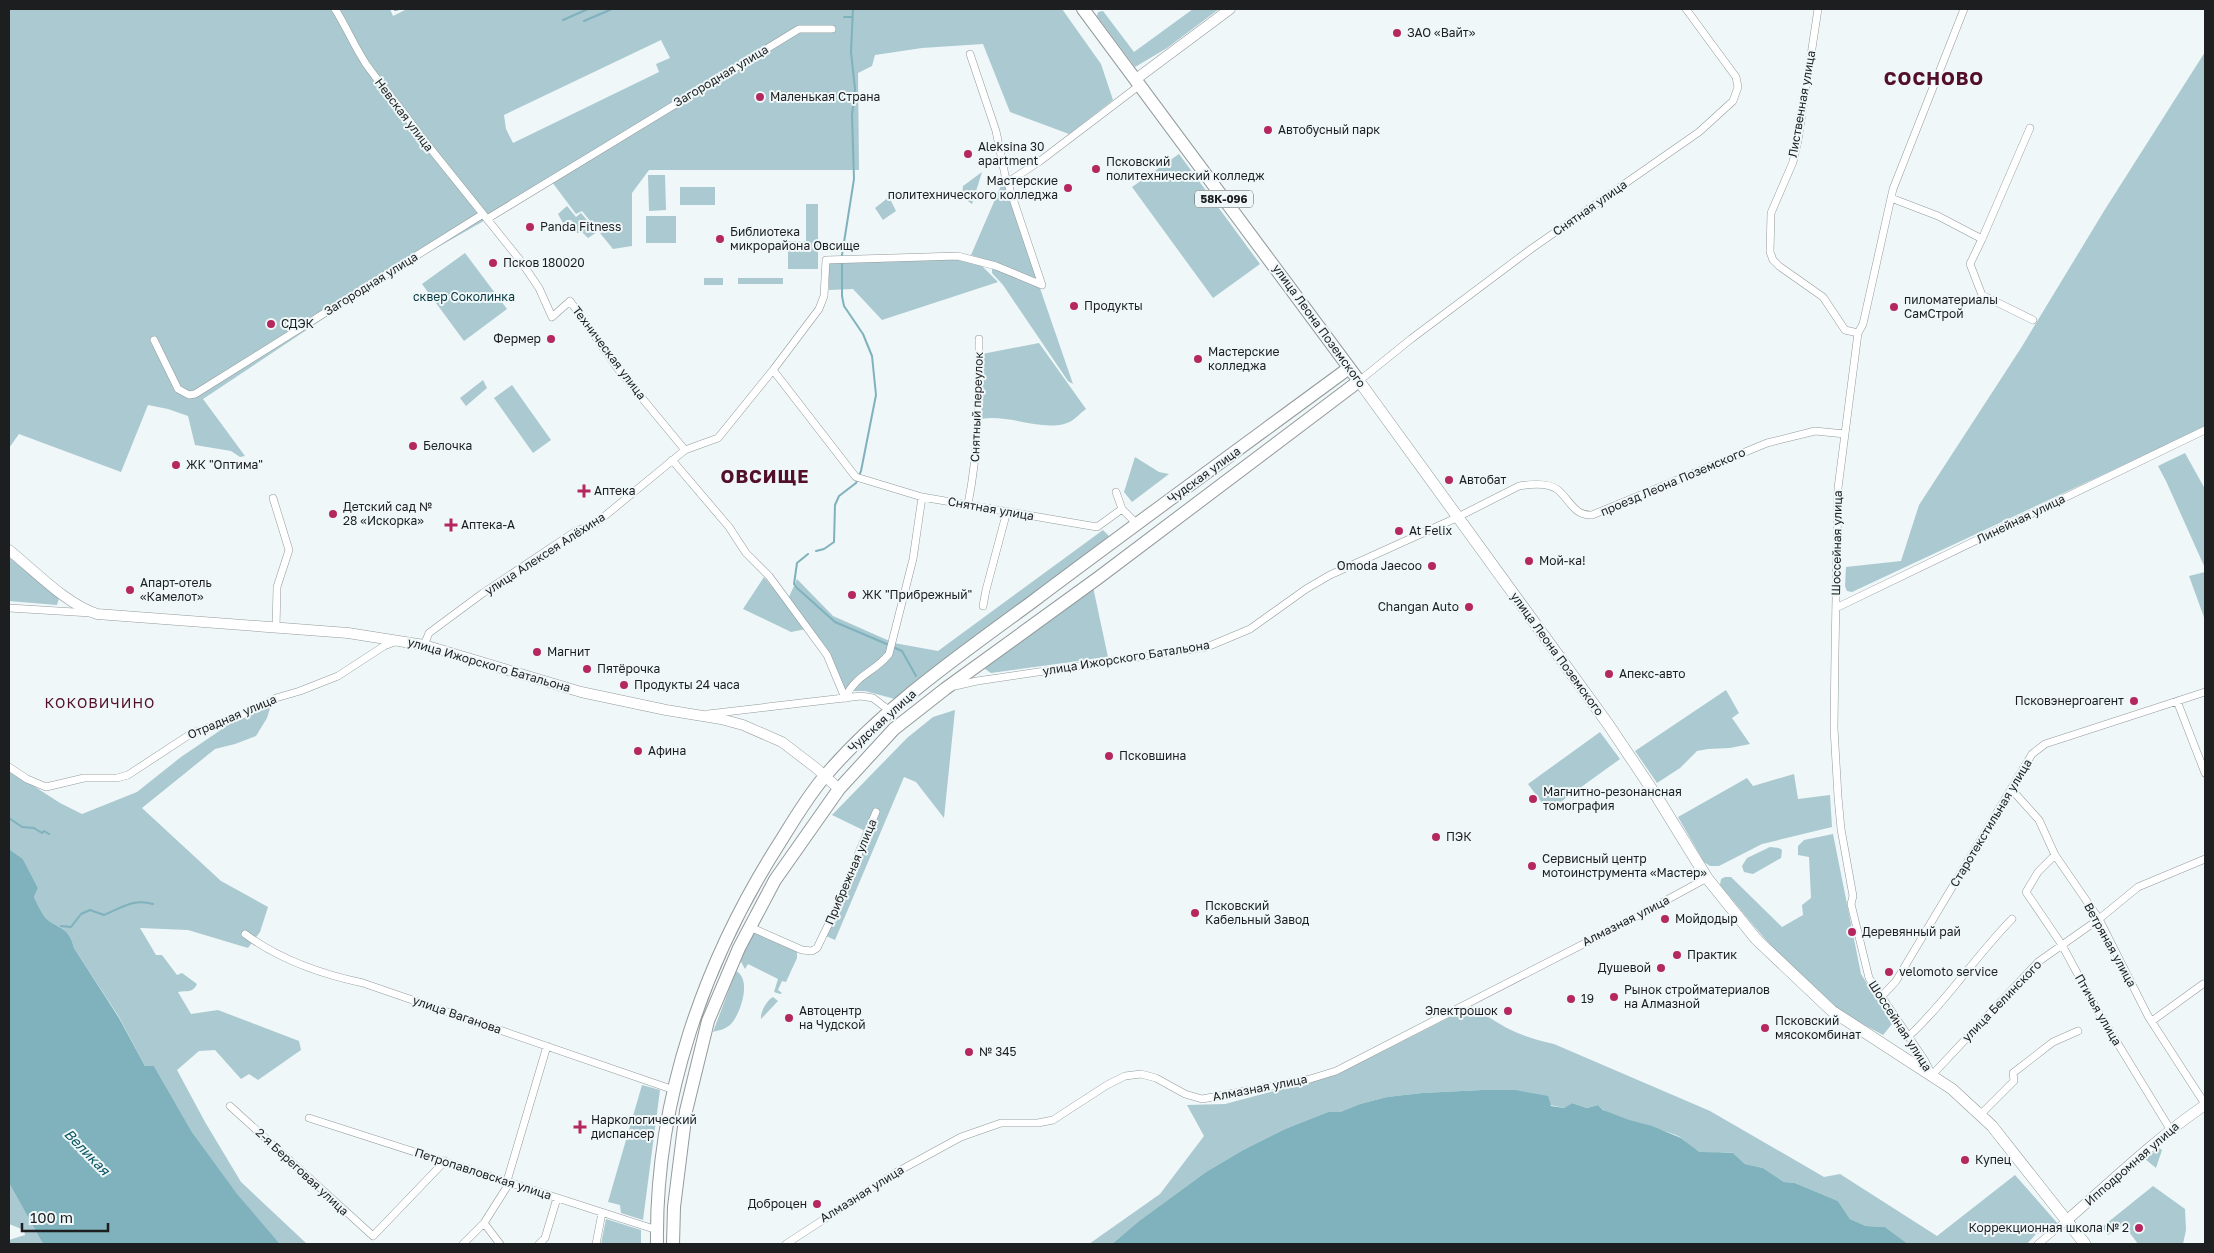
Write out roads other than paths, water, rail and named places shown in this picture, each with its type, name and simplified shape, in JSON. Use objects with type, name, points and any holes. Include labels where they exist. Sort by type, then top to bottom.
[{"type":"highway","name":"улица Леона Поземского","points":[[1083,9],[1359,381]]},
{"type":"highway","name":"Чудская улица","points":[[657,1244],[661,1172],[666,1134],[674,1090],[694,1016],[724,942],[760,872],[806,801],[825,776],[890,712],[1082,564],[1350,368]]},
{"type":"highway","name":"Чудская улица","points":[[673,1244],[677,1174],[682,1136],[686,1111],[708,1021],[739,948],[775,880],[839,790],[894,729],[1359,381]]},
{"type":"highway","points":[[1082,564],[1085,576],[1089,580],[1098,578]]},
{"type":"highway","points":[[1062,579],[1073,583],[1075,589],[1074,596]]},
{"type":"highway","points":[[666,1134],[670,1139],[677,1139],[682,1136]]},
{"type":"highway","points":[[661,1172],[666,1169],[672,1170],[677,1174]]},
{"type":"main road","name":"улица Леона Поземского","points":[[1359,381],[1456,518],[1608,724],[1657,797],[1707,878],[1756,939],[1817,999],[1846,1022],[1932,1075],[1952,1089],[1980,1114],[1992,1126],[2085,1244]]},
{"type":"street","name":"Невская улица","points":[[335,9],[364,61],[393,101],[404,112],[418,133],[485,217]]},
{"type":"street","points":[[970,54],[996,131],[1008,182],[1048,155],[1230,9]]},
{"type":"street","name":"Снятная улица","points":[[1359,381],[1411,339],[1531,249],[1699,132],[1733,101],[1738,88],[1736,77],[1686,9]]},
{"type":"street","name":"Лиственная улица","points":[[1818,9],[1793,162],[1771,213],[1770,252],[1778,266],[1823,297],[1845,330],[1858,333]]},
{"type":"street","name":"Шоссейная улица","points":[[1932,1075],[1925,1061],[1869,978],[1851,904],[1852,896],[1841,829],[1834,728],[1838,488],[1858,333],[1863,324],[1891,198],[1964,9]]},
{"type":"street","name":"Загородная улица","points":[[154,340],[178,389],[189,395],[195,394],[799,29],[832,29]]},
{"type":"street","points":[[2030,128],[1970,264],[1982,295],[2033,320]]},
{"type":"street","name":"улица Алексея Алёхина","points":[[424,645],[429,633],[483,593],[576,531],[595,524],[685,450],[718,438],[819,309],[824,296],[826,260],[958,256],[981,261],[1042,285],[1008,182]]},
{"type":"street","points":[[1891,198],[1938,216],[1982,238]]},
{"type":"street","name":"Техническая улица","points":[[485,217],[533,278],[552,317],[570,302],[618,369],[685,450]]},
{"type":"street","name":"Снятный переулок","points":[[968,504],[975,469],[979,422],[979,338]]},
{"type":"street","name":"Снятная улица","points":[[773,370],[856,477],[922,497],[1097,527],[1122,509]]},
{"type":"street","name":"Линейная улица","points":[[1836,608],[2205,430]]},
{"type":"street","name":"проезд Леона Поземского","points":[[1456,518],[1507,491],[1529,484],[1552,486],[1559,490],[1578,512],[1592,515],[1767,442],[1816,431],[1845,434]]},
{"type":"street","points":[[672,460],[729,527],[746,553],[768,576],[801,618],[827,655],[845,698]]},
{"type":"street","points":[[1116,492],[1122,509],[1137,524]]},
{"type":"street","points":[[845,698],[852,684],[884,660],[889,654],[913,559],[922,497]]},
{"type":"street","points":[[273,498],[289,550],[276,587],[276,628]]},
{"type":"street","points":[[983,606],[1007,512]]},
{"type":"street","name":"улица Ижорского Батальона","points":[[945,689],[977,680],[1207,647],[1250,629],[1330,574],[1456,518]]},
{"type":"street","points":[[9,550],[69,599],[82,608],[97,614]]},
{"type":"street","points":[[62,612],[69,599]]},
{"type":"street","name":"улица Ижорского Батальона","points":[[9,608],[348,633],[424,645],[581,692],[743,725],[782,742],[825,776],[839,790]]},
{"type":"street","name":"Отрадная улица","points":[[9,767],[27,779],[46,787],[84,778],[117,778],[128,775],[192,733],[236,718],[276,698],[338,676],[384,646],[399,640]]},
{"type":"street","name":"Старотекстильная улица","points":[[1882,996],[1896,982],[2032,754],[2045,744],[2205,692]]},
{"type":"street","name":"улица Ижорского Батальона","points":[[700,715],[867,696],[882,704],[890,712]]},
{"type":"street","points":[[2177,701],[2205,773]]},
{"type":"street","name":"Ветряная улица","points":[[2012,790],[2039,820],[2055,855],[2099,919],[2152,1021],[2205,1104]]},
{"type":"street","name":"Прибрежная улица","points":[[750,926],[802,950],[812,951],[817,948],[850,880],[859,852],[876,812]]},
{"type":"street","name":"Птичья улица","points":[[2055,855],[2038,872],[2026,892],[2062,945],[2098,1013],[2170,1129]]},
{"type":"street","name":"улица Белинского","points":[[1932,1075],[2038,962],[2099,919],[2138,887],[2205,859]]},
{"type":"street","name":"Алмазная улица","points":[[786,1244],[895,1173],[961,1137],[1001,1123],[1046,1123],[1125,1076],[1141,1074],[1156,1078],[1185,1094],[1202,1099],[1310,1079],[1336,1071],[1630,920],[1707,878]]},
{"type":"street","points":[[1908,1037],[1929,1018],[1989,942],[2012,919]]},
{"type":"street","name":"улица Ваганова","points":[[245,934],[283,957],[310,970],[363,983],[674,1090]]},
{"type":"street","points":[[2152,1021],[2203,984]]},
{"type":"street","points":[[1980,1114],[2014,1081],[2013,1073],[2053,1042],[2078,1031]]},
{"type":"street","points":[[463,1244],[484,1223],[508,1181],[548,1046]]},
{"type":"street","name":"Ипподромная улица","points":[[2038,1244],[2170,1129],[2205,1104]]},
{"type":"street","name":"2-я Береговая улица","points":[[230,1106],[370,1235],[375,1236],[445,1161]]},
{"type":"street","name":"Петропавловская улица","points":[[309,1118],[657,1230]]},
{"type":"street","points":[[539,1244],[545,1238],[557,1198]]},
{"type":"street","points":[[596,1244],[602,1213]]},
{"type":"street","points":[[484,1223],[500,1244]]},
{"type":"water","name":"Великая","points":[[9,849],[23,859],[38,888],[34,897],[43,914],[48,920],[69,935],[74,948],[119,1018],[145,1066],[154,1066],[192,1132],[237,1194],[280,1244],[43,1244],[9,1183]]},
{"type":"water","points":[[1482,1090],[1515,1090],[1548,1096],[1551,1106],[1564,1108],[1572,1103],[1587,1108],[1598,1105],[1603,1110],[1681,1138],[1699,1152],[1733,1153],[1745,1164],[1763,1168],[1784,1182],[1795,1183],[1838,1201],[1850,1219],[1866,1226],[1885,1227],[1908,1244],[1112,1244],[1139,1221],[1206,1172],[1243,1150],[1285,1129],[1328,1112],[1340,1112],[1360,1104],[1387,1097]]},
{"type":"waterway","points":[[395,10],[399,9]]},
{"type":"waterway","points":[[563,20],[588,9]]},
{"type":"waterway","points":[[584,21],[612,9]]},
{"type":"waterway","points":[[842,255],[854,179],[852,115],[855,89],[851,52],[853,9]]},
{"type":"waterway","points":[[844,17],[852,17]]},
{"type":"waterway","points":[[816,551],[824,549],[834,542],[835,505],[839,496],[856,483],[861,471],[876,395],[872,356],[863,334],[844,306],[842,296],[842,264]]},
{"type":"waterway","points":[[808,554],[797,563],[794,584],[797,588],[835,622],[889,645]]},
{"type":"waterway","points":[[893,647],[902,651],[916,676]]},
{"type":"waterway","points":[[9,818],[22,827],[34,828],[42,833],[44,831],[49,834]]},
{"type":"waterway","points":[[61,926],[71,927],[81,914],[90,910],[104,915],[134,903],[146,902],[153,904]]},
{"type":"place","name":"ЗАО «Вайт»","points":[[1397,33]]},
{"type":"place","name":"Маленькая Страна","points":[[760,97]]},
{"type":"place","name":"Автобусный парк","points":[[1268,130]]},
{"type":"place","name":"Aleksina 30 apartment","points":[[968,154]]},
{"type":"place","name":"Псковский политехнический колледж","points":[[1096,169]]},
{"type":"place","name":"Мастерские политехнического колледжа","points":[[1068,188]]},
{"type":"place","name":"Panda Fitness","points":[[530,227]]},
{"type":"place","name":"Библиотека микрорайона Овсище","points":[[720,239]]},
{"type":"place","name":"Псков 180020","points":[[493,263]]},
{"type":"place","name":"Продукты","points":[[1074,306]]},
{"type":"place","name":"пиломатериалы СамСтрой","points":[[1894,307]]},
{"type":"place","name":"СДЭК","points":[[271,324]]},
{"type":"place","name":"Фермер","points":[[551,339]]},
{"type":"place","name":"Мастерские колледжа","points":[[1198,359]]},
{"type":"place","name":"Белочка","points":[[413,446]]},
{"type":"place","name":"ЖК \"Оптима\"","points":[[176,465]]},
{"type":"place","name":"Автобат","points":[[1449,480]]},
{"type":"place","name":"Аптека","points":[[584,491]]},
{"type":"place","name":"Детский сад № 28 «Искорка»","points":[[333,514]]},
{"type":"place","name":"Аптека-А","points":[[451,525]]},
{"type":"place","name":"At Felix","points":[[1399,531]]},
{"type":"place","name":"Мой-ка!","points":[[1529,561]]},
{"type":"place","name":"Omoda Jaecoo","points":[[1432,566]]},
{"type":"place","name":"Апарт-отель «Камелот»","points":[[130,590]]},
{"type":"place","name":"ЖК \"Прибрежный\"","points":[[852,595]]},
{"type":"place","name":"Changan Auto","points":[[1469,607]]},
{"type":"place","name":"Магнит","points":[[537,652]]},
{"type":"place","name":"Пятёрочка","points":[[587,669]]},
{"type":"place","name":"Апекс-авто","points":[[1609,674]]},
{"type":"place","name":"Продукты 24 часа","points":[[624,685]]},
{"type":"place","name":"Псковэнергоагент","points":[[2134,701]]},
{"type":"place","name":"Афина","points":[[638,751]]},
{"type":"place","name":"Псковшина","points":[[1109,756]]},
{"type":"place","name":"Магнитно-резонансная томография","points":[[1533,799]]},
{"type":"place","name":"ПЭК","points":[[1436,837]]},
{"type":"place","name":"Сервисный центр мотоинструмента «Мастер»","points":[[1532,866]]},
{"type":"place","name":"Псковский Кабельный Завод","points":[[1195,913]]},
{"type":"place","name":"Мойдодыр","points":[[1665,919]]},
{"type":"place","name":"Деревянный рай","points":[[1852,932]]},
{"type":"place","name":"Практик","points":[[1677,955]]},
{"type":"place","name":"Душевой","points":[[1661,968]]},
{"type":"place","name":"velomoto service","points":[[1889,972]]},
{"type":"place","name":"Рынок стройматериалов на Алмазной","points":[[1614,997]]},
{"type":"place","name":"19","points":[[1571,999]]},
{"type":"place","name":"Электрошок","points":[[1508,1011]]},
{"type":"place","name":"Автоцентр на Чудской","points":[[789,1018]]},
{"type":"place","name":"Псковский мясокомбинат","points":[[1765,1028]]},
{"type":"place","name":"№ 345","points":[[969,1052]]},
{"type":"place","name":"Наркологический диспансер","points":[[580,1127]]},
{"type":"place","name":"Купец","points":[[1965,1160]]},
{"type":"place","name":"Доброцен","points":[[817,1204]]},
{"type":"place","name":"Коррекционная школа № 2","points":[[2139,1228]]},
{"type":"district","name":"СОСНОВО","points":[[1934,79]]},
{"type":"district","name":"ОВСИЩЕ","points":[[765,477]]},
{"type":"district","name":"КОКОВИЧИНО","points":[[100,703]]},
{"type":"park label","name":"сквер Соколинка","points":[[464,297]]}]
